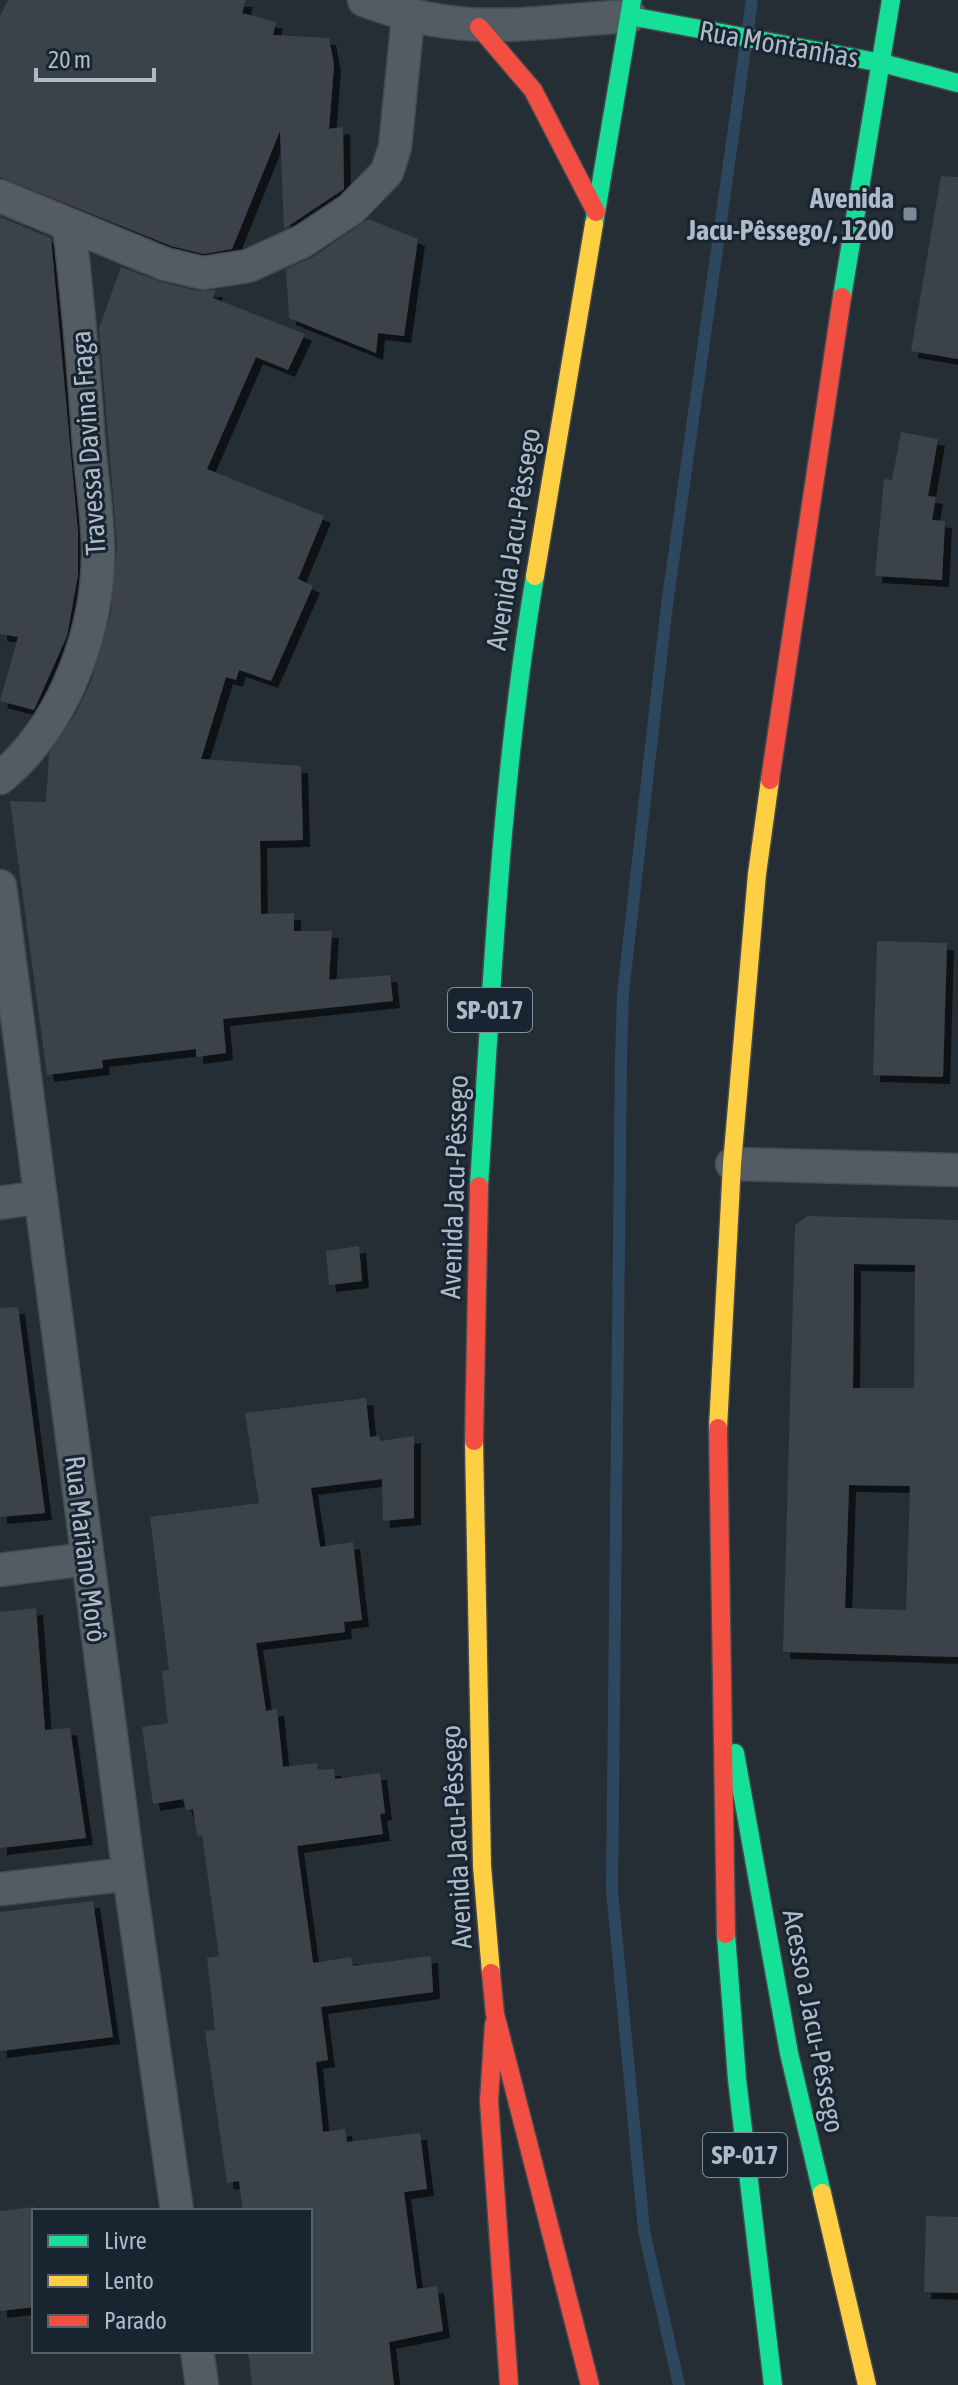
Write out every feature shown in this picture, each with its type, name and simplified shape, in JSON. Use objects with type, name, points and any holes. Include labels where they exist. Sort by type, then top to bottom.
[{"type":"main road","name":"SP-017","points":[[773,2385],[737,2079],[725,1924],[719,1665],[718,1411],[732,1164],[761,843],[809,502],[891,0]]},
{"type":"main road","name":"Rua Montanhas","points":[[640,13],[882,63],[958,83]]},
{"type":"main road","name":"Avenida Jacu-Pêssego","points":[[509,2385],[489,2101],[495,2014],[482,1866],[474,1479],[479,1190],[494,942],[520,667],[596,212],[640,13]]},
{"type":"main road","points":[[479,27],[509,53],[542,100],[596,212]]},
{"type":"main road","name":"Acesso a Jacu-Pêssego","points":[[719,1665],[789,2053],[867,2385]]},
{"type":"main road","name":"SP-017","points":[[495,2014],[590,2385]]},
{"type":"street","name":"Rua Montanhas","points":[[364,0],[408,17],[479,27],[640,13]]},
{"type":"street","points":[[0,196],[165,264],[203,273],[248,266],[303,241],[351,209],[387,172],[395,147],[408,17]]},
{"type":"street","name":"Travessa Davina Fraga","points":[[0,778],[39,738],[63,698],[80,658],[91,614],[98,547],[69,225]]},
{"type":"street","name":"Rua Mariano Morô","points":[[0,886],[129,1874],[177,2209]]},
{"type":"street","points":[[732,1164],[958,1170]]},
{"type":"street","points":[[0,1203],[41,1197]]},
{"type":"street","points":[[0,1570],[87,1559]]},
{"type":"street","points":[[0,1889],[129,1874]]},
{"type":"street","points":[[197,2353],[202,2385]]},
{"type":"building","points":[[8,0],[246,0],[242,13],[276,22],[273,35],[329,38],[334,65],[329,129],[343,127],[344,189],[284,229],[280,131],[232,249],[204,254],[171,246],[0,177],[0,16]]},
{"type":"building","points":[[941,176],[958,177],[958,359],[911,351]]},
{"type":"building","points":[[0,217],[51,238],[78,532],[78,575],[67,636],[34,710],[0,701],[18,637],[0,634]]},
{"type":"building","points":[[368,219],[418,239],[404,336],[378,333],[376,353],[289,318],[286,269],[313,257]]},
{"type":"building","points":[[121,267],[161,282],[199,291],[216,290],[213,298],[305,334],[288,370],[256,357],[207,469],[324,516],[298,579],[313,586],[271,681],[239,670],[236,680],[226,677],[201,759],[301,766],[303,840],[260,841],[261,914],[294,913],[294,931],[332,931],[329,980],[390,975],[393,1001],[223,1019],[226,1053],[196,1057],[196,1049],[102,1060],[103,1068],[47,1075],[10,801],[46,802],[49,754],[76,713],[91,681],[111,613],[117,544],[99,328]]},
{"type":"building","points":[[901,432],[938,439],[928,496],[936,497],[932,520],[945,521],[942,580],[875,576],[884,479],[892,480]]},
{"type":"building","points":[[877,941],[947,943],[943,1077],[873,1075]]},
{"type":"building","points":[[807,1216],[958,1220],[958,1657],[783,1652],[795,1225]],"holes":[[[854,1264],[915,1265],[914,1388],[853,1388]],[[849,1485],[910,1486],[906,1610],[845,1608]]]},
{"type":"building","points":[[359,1246],[362,1281],[329,1285],[326,1251]]},
{"type":"building","points":[[18,1307],[45,1513],[0,1517],[0,1308]]},
{"type":"building","points":[[366,1398],[370,1437],[379,1436],[380,1441],[414,1436],[414,1518],[383,1521],[382,1479],[311,1488],[320,1547],[353,1542],[362,1620],[344,1622],[345,1632],[256,1643],[266,1711],[277,1709],[283,1767],[317,1763],[317,1770],[334,1769],[335,1779],[380,1773],[385,1813],[380,1814],[383,1834],[297,1846],[313,1963],[351,1957],[353,1966],[431,1956],[433,1992],[321,2007],[328,2060],[316,2062],[323,2132],[345,2129],[347,2142],[420,2133],[427,2189],[404,2192],[417,2289],[437,2286],[443,2331],[389,2342],[394,2385],[252,2385],[248,2353],[312,2353],[312,2209],[243,2209],[239,2181],[227,2183],[205,2031],[215,2030],[207,1958],[219,1956],[202,1835],[197,1836],[193,1809],[186,1810],[183,1799],[153,1804],[142,1727],[168,1723],[162,1671],[169,1670],[150,1517],[259,1503],[245,1413]]},
{"type":"building","points":[[36,1608],[45,1730],[70,1728],[86,1838],[0,1848],[0,1612]]},
{"type":"building","points":[[93,1901],[113,2037],[0,2051],[0,1912]]},
{"type":"building","points":[[34,2207],[32,2307],[0,2311],[0,2211]]},
{"type":"building","points":[[926,2216],[958,2217],[958,2293],[924,2292]]},
{"type":"waterway","points":[[679,2385],[644,2231],[612,1890],[621,1058],[623,993],[667,605],[752,0]]},
{"type":"traffic: fast","points":[[594,224],[632,0]]},
{"type":"traffic: fast","points":[[842,297],[891,0]]},
{"type":"traffic: fast","points":[[630,16],[882,63],[958,83]]},
{"type":"traffic: fast","points":[[479,1186],[506,804],[535,576]]},
{"type":"traffic: fast","points":[[735,1753],[789,2053],[822,2193]]},
{"type":"traffic: fast","points":[[726,1934],[737,2079],[773,2385]]},
{"type":"traffic: slow","points":[[535,576],[594,224]]},
{"type":"traffic: slow","points":[[718,1428],[732,1164],[757,874],[770,780]]},
{"type":"traffic: slow","points":[[474,1441],[482,1866],[491,1973]]},
{"type":"traffic: slow","points":[[822,2193],[867,2385]]},
{"type":"traffic: jam","points":[[479,27],[533,90],[596,212]]},
{"type":"traffic: jam","points":[[770,780],[842,297]]},
{"type":"traffic: jam","points":[[474,1441],[479,1186]]},
{"type":"traffic: jam","points":[[718,1428],[726,1934]]},
{"type":"traffic: jam","points":[[491,1973],[495,2014],[590,2385]]},
{"type":"traffic: jam","points":[[494,2024],[489,2101],[509,2385]]},
{"type":"place","name":"Avenida Jacu-Pêssego/, 1200","points":[[910,214]]}]
